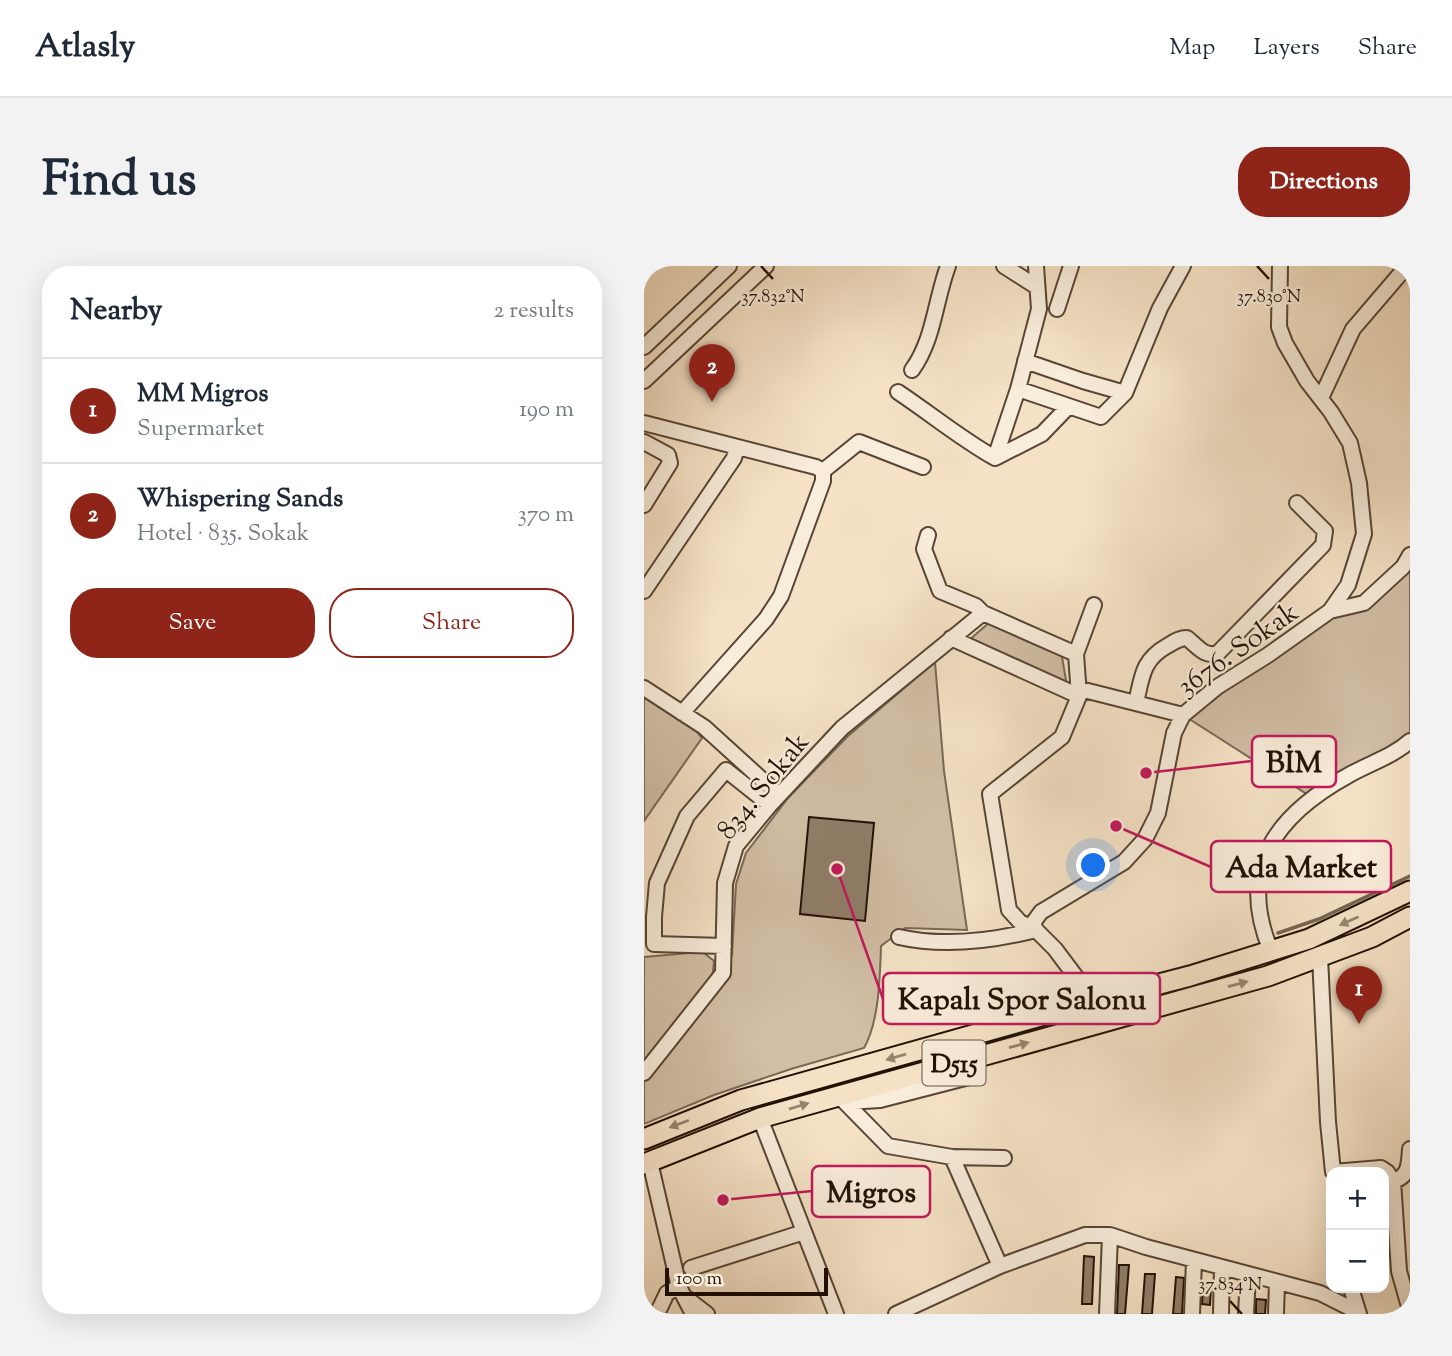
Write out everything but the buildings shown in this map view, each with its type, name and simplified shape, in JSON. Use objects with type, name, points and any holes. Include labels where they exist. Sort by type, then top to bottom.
[{"type":"highway","name":"D515","points":[[644,1139],[741,1101],[1190,976],[1309,939],[1410,891]]},
{"type":"highway","name":"D515","points":[[647,1163],[760,1118],[842,1099],[1268,976],[1372,937],[1410,917]]},
{"type":"street","points":[[644,347],[729,266]]},
{"type":"street","points":[[644,381],[766,266]]},
{"type":"street","points":[[912,370],[927,341],[947,266]]},
{"type":"street","points":[[1004,266],[1037,287]]},
{"type":"street","points":[[995,458],[1018,389],[1039,309],[1036,266]]},
{"type":"street","points":[[1057,309],[1071,266]]},
{"type":"street","points":[[1018,389],[1101,417],[1125,393],[1160,307],[1183,266]]},
{"type":"street","name":"3676. Sokak","points":[[1036,930],[1033,923],[1041,912],[1124,862],[1145,839],[1158,813],[1174,733],[1183,715],[1217,687],[1330,611],[1348,585],[1364,534],[1359,483],[1350,443],[1307,381],[1279,327],[1280,266]]},
{"type":"street","points":[[1321,398],[1353,329],[1407,266]]},
{"type":"street","points":[[1025,361],[1125,393]]},
{"type":"street","points":[[898,391],[948,425],[966,442],[995,458]]},
{"type":"street","points":[[995,458],[1042,434],[1068,407]]},
{"type":"street","points":[[644,423],[823,471]]},
{"type":"street","points":[[644,442],[668,455],[670,463],[644,505]]},
{"type":"street","points":[[823,471],[859,442],[923,467]]},
{"type":"street","points":[[644,591],[734,458],[737,447]]},
{"type":"street","points":[[681,713],[766,619],[781,596],[823,481],[823,471]]},
{"type":"street","points":[[1136,703],[1145,666],[1155,653],[1180,638],[1187,638],[1208,655],[1218,653],[1323,545],[1325,531],[1297,503]]},
{"type":"street","points":[[928,535],[924,549],[940,591],[1076,654]]},
{"type":"street","points":[[1330,611],[1364,603],[1403,567],[1410,555]]},
{"type":"street","points":[[1342,593],[1352,606]]},
{"type":"street","points":[[1094,605],[1076,654],[1080,693],[1062,737],[990,794],[1009,910],[1020,922],[1036,930],[1055,949],[1094,1001]]},
{"type":"street","name":"834. Sokak","points":[[644,1073],[723,973],[725,883],[736,846],[842,728],[983,613]]},
{"type":"street","points":[[951,638],[1080,693],[1183,715]]},
{"type":"street","points":[[644,688],[704,727],[775,800]]},
{"type":"street","points":[[1271,951],[1259,923],[1258,880],[1267,847],[1286,822],[1313,798],[1349,775],[1404,753],[1410,741]]},
{"type":"street","points":[[724,946],[649,945],[657,883],[687,816],[726,770],[775,800]]},
{"type":"street","points":[[899,937],[924,943],[1007,937],[1036,930]]},
{"type":"street","points":[[1320,957],[1333,1167]]},
{"type":"street","points":[[842,1099],[880,1100],[973,1076]]},
{"type":"street","points":[[842,1099],[888,1146],[952,1157],[1004,1158]]},
{"type":"street","points":[[760,1118],[836,1314]]},
{"type":"street","points":[[1393,1181],[1399,1180],[1408,1169],[1410,1149]]},
{"type":"street","points":[[952,1157],[1000,1266]]},
{"type":"street","points":[[647,1163],[681,1291],[693,1314]]},
{"type":"street","points":[[1389,1175],[1393,1181],[1399,1270],[1410,1310]]},
{"type":"street","points":[[691,1268],[804,1232]]},
{"type":"street","points":[[896,1314],[1000,1266],[1084,1235],[1110,1235],[1320,1293],[1358,1313]]},
{"type":"street","points":[[1107,1314],[1110,1235]]},
{"type":"street","points":[[1192,1314],[1194,1260]]},
{"type":"street","points":[[1221,1314],[1222,1268]]},
{"type":"street","points":[[1246,1314],[1248,1274]]},
{"type":"street","points":[[1276,1314],[1278,1282]]},
{"type":"street","points":[[657,1314],[667,1293],[681,1291],[707,1314]]},
{"type":"street","points":[[1352,1293],[1358,1313]]},
{"type":"shaded area","points":[[1410,555],[1410,741],[1313,798],[1183,715],[1330,611],[1364,603]]},
{"type":"shaded area","points":[[990,622],[1058,651],[1062,657],[1067,686],[968,641]]},
{"type":"shaded area","points":[[935,662],[944,771],[967,930],[905,928],[881,946],[876,1012],[864,1048],[714,1095],[644,1124],[644,1073],[732,955],[736,884],[746,853],[788,798],[848,736]]},
{"type":"shaded area","points":[[644,697],[702,738],[644,821]]},
{"type":"shaded area","points":[[704,953],[714,961],[713,972],[708,984],[644,1064],[644,957]]},
{"type":"waterway","points":[[1278,933],[1319,919],[1410,876]]},
{"type":"place","name":"Whispering Sands","points":[[712,402]]},
{"type":"place","name":"BİM","points":[[1146,773]]},
{"type":"place","name":"Ada Market","points":[[1116,826]]},
{"type":"place","name":"Kapalı Spor Salonu","points":[[837,869]]},
{"type":"place","name":"MM Migros","points":[[1359,1024]]},
{"type":"place","name":"Migros","points":[[723,1200]]}]
